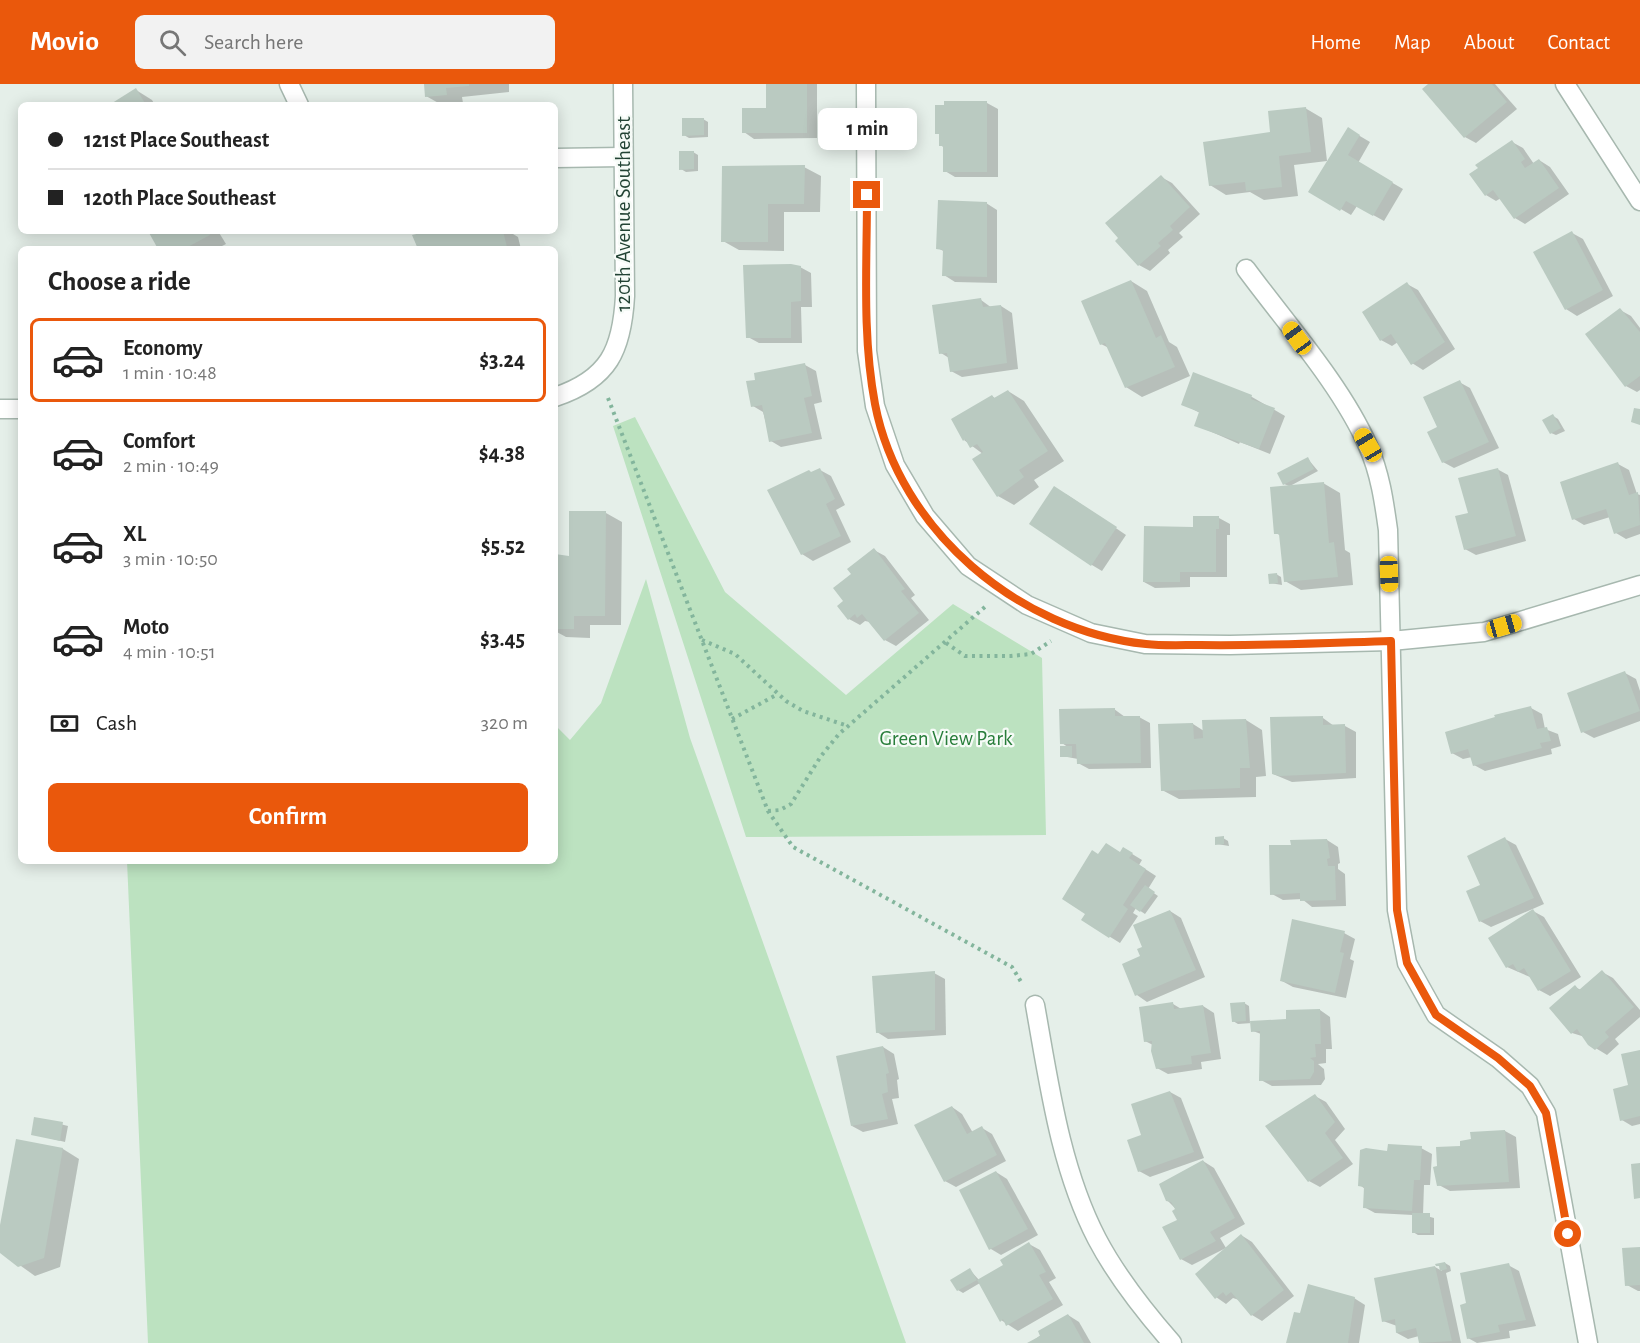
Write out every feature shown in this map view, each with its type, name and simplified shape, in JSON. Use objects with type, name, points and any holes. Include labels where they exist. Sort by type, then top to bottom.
[{"type":"street","points":[[289,84],[298,102]]},
{"type":"street","name":"120th Avenue Southeast","points":[[599,374],[616,352],[623,326],[623,84]]},
{"type":"street","points":[[866,84],[867,351],[875,406],[895,465],[925,516],[968,566],[1027,605],[1091,633],[1145,644],[1230,645],[1391,641],[1484,632],[1640,585]]},
{"type":"street","points":[[1565,84],[1640,201]]},
{"type":"street","points":[[558,158],[623,157]]},
{"type":"street","points":[[1246,269],[1335,390],[1368,445],[1382,484],[1389,530],[1397,910],[1407,963],[1436,1015],[1498,1058],[1530,1086],[1546,1113],[1588,1343]]},
{"type":"street","points":[[558,396],[573,391],[599,374]]},
{"type":"street","points":[[0,409],[18,409]]},
{"type":"street","points":[[1035,1005],[1050,1088],[1072,1177],[1097,1239],[1139,1305],[1172,1343]]},
{"type":"path","points":[[599,374],[768,811],[793,847],[1012,967],[1035,1005]]},
{"type":"path","points":[[768,811],[780,810],[791,804],[821,756],[848,726],[946,643],[1004,590]]},
{"type":"path","points":[[946,643],[965,656],[1031,654],[1071,625]]},
{"type":"path","points":[[702,640],[735,654],[778,694],[803,711],[848,726]]},
{"type":"path","points":[[732,719],[778,694]]},
{"type":"green space","name":"Green View Park","points":[[635,417],[725,592],[846,695],[953,604],[1042,658],[1046,835],[746,837],[613,426]]},
{"type":"green space","points":[[646,579],[690,738],[906,1343],[148,1343],[127,864],[558,864],[558,728],[570,740],[601,703]]},
{"type":"building","points":[[424,84],[469,84],[469,86],[446,88],[447,95],[425,97]]},
{"type":"building","points":[[766,84],[807,84],[807,133],[742,133],[742,108],[766,108]]},
{"type":"building","points":[[1428,84],[1492,84],[1507,102],[1464,138],[1422,89]]},
{"type":"building","points":[[136,88],[144,102],[114,102]]},
{"type":"building","points":[[944,101],[987,101],[987,172],[943,172],[943,146],[939,146],[939,134],[935,134],[935,105],[944,105]]},
{"type":"building","points":[[1306,107],[1311,152],[1279,156],[1282,187],[1246,191],[1245,182],[1209,186],[1203,142],[1270,132],[1268,111]]},
{"type":"building","points":[[682,118],[704,118],[704,135],[682,136]]},
{"type":"building","points":[[1348,127],[1360,135],[1348,155],[1393,182],[1373,216],[1346,201],[1340,211],[1308,192]]},
{"type":"building","points":[[1512,140],[1525,159],[1521,162],[1525,168],[1539,159],[1559,188],[1514,219],[1493,190],[1485,196],[1469,174],[1478,168],[1475,165]]},
{"type":"building","points":[[679,151],[694,151],[694,169],[679,170]]},
{"type":"building","points":[[805,165],[804,204],[768,204],[768,242],[721,242],[722,166]]},
{"type":"building","points":[[1161,175],[1190,207],[1170,226],[1173,230],[1158,243],[1161,246],[1138,266],[1115,241],[1118,238],[1105,223]]},
{"type":"building","points":[[938,200],[987,202],[987,277],[942,276],[943,250],[936,249]]},
{"type":"building","points":[[1572,231],[1603,290],[1565,310],[1533,252]]},
{"type":"building","points":[[150,234],[210,235],[190,246],[156,246]]},
{"type":"building","points":[[504,234],[507,246],[417,246],[412,235]]},
{"type":"building","points":[[791,264],[801,266],[801,301],[791,302],[791,338],[746,338],[743,265]]},
{"type":"building","points":[[1131,280],[1156,338],[1161,335],[1175,367],[1125,388],[1105,343],[1100,345],[1081,301]]},
{"type":"building","points":[[1407,282],[1445,342],[1411,365],[1391,334],[1380,341],[1362,312]]},
{"type":"building","points":[[981,298],[983,307],[1001,305],[1007,363],[950,372],[947,353],[939,354],[932,305]]},
{"type":"building","points":[[1620,308],[1640,332],[1640,376],[1625,387],[1585,334]]},
{"type":"building","points":[[805,363],[812,396],[804,398],[812,433],[769,442],[762,405],[751,407],[746,381],[755,380],[754,373]]},
{"type":"building","points":[[1193,372],[1252,395],[1251,399],[1275,408],[1259,449],[1194,426],[1199,412],[1181,405]]},
{"type":"building","points":[[1460,380],[1489,442],[1442,463],[1427,432],[1437,427],[1423,397]]},
{"type":"building","points":[[1008,390],[1048,451],[1019,470],[1024,477],[997,497],[972,459],[983,452],[977,444],[970,448],[965,439],[963,441],[951,419],[992,395],[994,398]]},
{"type":"building","points":[[1634,408],[1640,409],[1640,425],[1631,422]]},
{"type":"building","points":[[1553,414],[1561,428],[1550,434],[1542,420]]},
{"type":"building","points":[[1308,457],[1314,469],[1283,485],[1277,473]]},
{"type":"building","points":[[1618,462],[1629,495],[1638,492],[1640,525],[1614,534],[1606,509],[1572,520],[1560,482]]},
{"type":"building","points":[[820,468],[835,499],[826,504],[841,536],[801,555],[767,490],[809,470],[811,472]]},
{"type":"building","points":[[1498,468],[1516,536],[1464,550],[1455,516],[1468,513],[1458,478]]},
{"type":"building","points":[[1324,482],[1329,543],[1334,542],[1338,577],[1284,582],[1279,534],[1274,534],[1270,487]]},
{"type":"building","points":[[1054,486],[1117,527],[1091,566],[1029,524]]},
{"type":"building","points":[[569,511],[606,511],[605,616],[574,616],[574,629],[558,629],[558,554],[569,556]]},
{"type":"building","points":[[1193,516],[1219,516],[1219,529],[1216,529],[1216,572],[1180,572],[1180,582],[1143,582],[1144,526],[1193,527]]},
{"type":"building","points":[[874,548],[905,589],[901,591],[919,613],[884,641],[862,614],[857,618],[855,614],[848,620],[837,606],[843,601],[833,588],[851,574],[847,569]]},
{"type":"building","points":[[1277,573],[1278,583],[1269,584],[1268,574]]},
{"type":"building","points":[[1625,671],[1640,711],[1581,733],[1567,693]]},
{"type":"building","points":[[1531,706],[1537,729],[1547,727],[1551,741],[1540,743],[1542,748],[1473,766],[1468,749],[1451,754],[1445,732],[1495,717],[1494,715]]},
{"type":"building","points":[[1115,708],[1115,716],[1140,716],[1141,763],[1077,764],[1076,744],[1060,744],[1059,709]]},
{"type":"building","points":[[1323,716],[1323,725],[1345,724],[1346,773],[1280,776],[1272,774],[1270,717]]},
{"type":"building","points":[[1246,719],[1250,768],[1240,768],[1240,788],[1161,791],[1158,724],[1193,723],[1194,739],[1203,738],[1202,720]]},
{"type":"building","points":[[1060,746],[1072,746],[1072,757],[1060,757]]},
{"type":"building","points":[[1224,836],[1224,844],[1215,845],[1215,837]]},
{"type":"building","points":[[1505,837],[1534,898],[1479,922],[1466,891],[1480,885],[1467,856]]},
{"type":"building","points":[[1327,839],[1330,858],[1327,859],[1328,866],[1335,866],[1336,900],[1300,901],[1300,893],[1270,895],[1269,845],[1291,845],[1290,840]]},
{"type":"building","points":[[1106,843],[1120,852],[1123,847],[1133,853],[1129,858],[1146,869],[1123,905],[1128,909],[1109,938],[1081,920],[1085,914],[1062,899],[1092,850],[1098,854]]},
{"type":"building","points":[[1145,885],[1155,892],[1140,912],[1130,905]]},
{"type":"building","points":[[1533,909],[1571,971],[1538,991],[1524,968],[1518,972],[1513,964],[1506,968],[1488,938]]},
{"type":"building","points":[[1170,910],[1196,970],[1135,996],[1122,964],[1140,956],[1137,949],[1142,947],[1133,925]]},
{"type":"building","points":[[1292,919],[1345,931],[1340,952],[1344,953],[1335,993],[1280,981]]},
{"type":"building","points":[[1602,970],[1634,1007],[1605,1032],[1609,1037],[1595,1050],[1588,1045],[1577,1029],[1571,1034],[1549,1008],[1575,985],[1579,990]]},
{"type":"building","points":[[935,971],[935,1030],[876,1033],[872,976]]},
{"type":"building","points":[[1173,1002],[1174,1009],[1203,1005],[1211,1053],[1191,1056],[1192,1064],[1156,1069],[1151,1051],[1152,1041],[1144,1042],[1139,1007]]},
{"type":"building","points":[[1245,1002],[1246,1021],[1232,1022],[1230,1003]]},
{"type":"building","points":[[1320,1009],[1321,1044],[1315,1044],[1316,1057],[1310,1058],[1314,1061],[1314,1072],[1310,1079],[1259,1081],[1260,1031],[1251,1032],[1250,1021],[1286,1019],[1286,1010]]},
{"type":"building","points":[[883,1046],[889,1073],[886,1074],[888,1092],[882,1094],[888,1119],[851,1126],[836,1056]]},
{"type":"building","points":[[1640,1050],[1640,1116],[1620,1121],[1613,1089],[1628,1085],[1621,1054]]},
{"type":"building","points":[[1170,1091],[1194,1152],[1138,1172],[1127,1140],[1141,1135],[1131,1104]]},
{"type":"building","points":[[1315,1094],[1335,1122],[1325,1133],[1343,1158],[1308,1182],[1265,1126]]},
{"type":"building","points":[[952,1106],[967,1134],[982,1126],[997,1155],[944,1182],[914,1125]]},
{"type":"building","points":[[34,1117],[63,1122],[60,1141],[31,1135]]},
{"type":"building","points":[[1505,1130],[1509,1182],[1437,1186],[1433,1167],[1437,1166],[1436,1147],[1460,1146],[1460,1141],[1471,1139],[1470,1132]]},
{"type":"building","points":[[16,1139],[63,1148],[44,1258],[18,1267],[0,1253],[0,1225]]},
{"type":"building","points":[[1388,1144],[1422,1146],[1420,1180],[1414,1180],[1412,1211],[1363,1208],[1364,1187],[1358,1186],[1360,1150],[1366,1148],[1387,1151]]},
{"type":"building","points":[[1203,1160],[1235,1218],[1210,1232],[1216,1241],[1180,1260],[1162,1227],[1177,1220],[1172,1211],[1175,1209],[1171,1202],[1166,1201],[1159,1184]]},
{"type":"building","points":[[1640,1163],[1640,1198],[1634,1199],[1631,1164]]},
{"type":"building","points":[[996,1171],[1028,1229],[989,1250],[959,1190]]},
{"type":"building","points":[[1412,1213],[1430,1213],[1430,1233],[1412,1233]]},
{"type":"building","points":[[1241,1234],[1284,1290],[1251,1316],[1231,1292],[1226,1296],[1223,1292],[1215,1299],[1195,1274]]},
{"type":"building","points":[[1029,1242],[1046,1272],[1039,1275],[1053,1299],[1006,1326],[1003,1319],[1000,1322],[977,1280],[1003,1265],[1000,1260]]},
{"type":"building","points":[[1640,1247],[1640,1285],[1625,1286],[1622,1248]]},
{"type":"building","points":[[1445,1262],[1447,1269],[1440,1271],[1439,1266],[1435,1264]]},
{"type":"building","points":[[1509,1263],[1526,1320],[1498,1325],[1500,1332],[1467,1339],[1460,1305],[1466,1303],[1460,1273]]},
{"type":"building","points":[[1435,1266],[1452,1341],[1419,1343],[1416,1328],[1396,1333],[1395,1319],[1382,1322],[1374,1278]]},
{"type":"building","points":[[970,1268],[977,1280],[957,1291],[950,1280]]},
{"type":"building","points":[[1308,1284],[1355,1297],[1348,1343],[1286,1343],[1294,1312],[1300,1313]]},
{"type":"building","points":[[1068,1314],[1084,1343],[1027,1343],[1040,1336],[1038,1331]]},
{"type":"route","points":[[867,195],[867,351],[875,406],[895,465],[925,516],[968,566],[1027,605],[1091,633],[1145,644],[1230,645],[1391,641],[1397,910],[1407,963],[1436,1015],[1498,1058],[1530,1086],[1546,1113],[1568,1234]]}]
